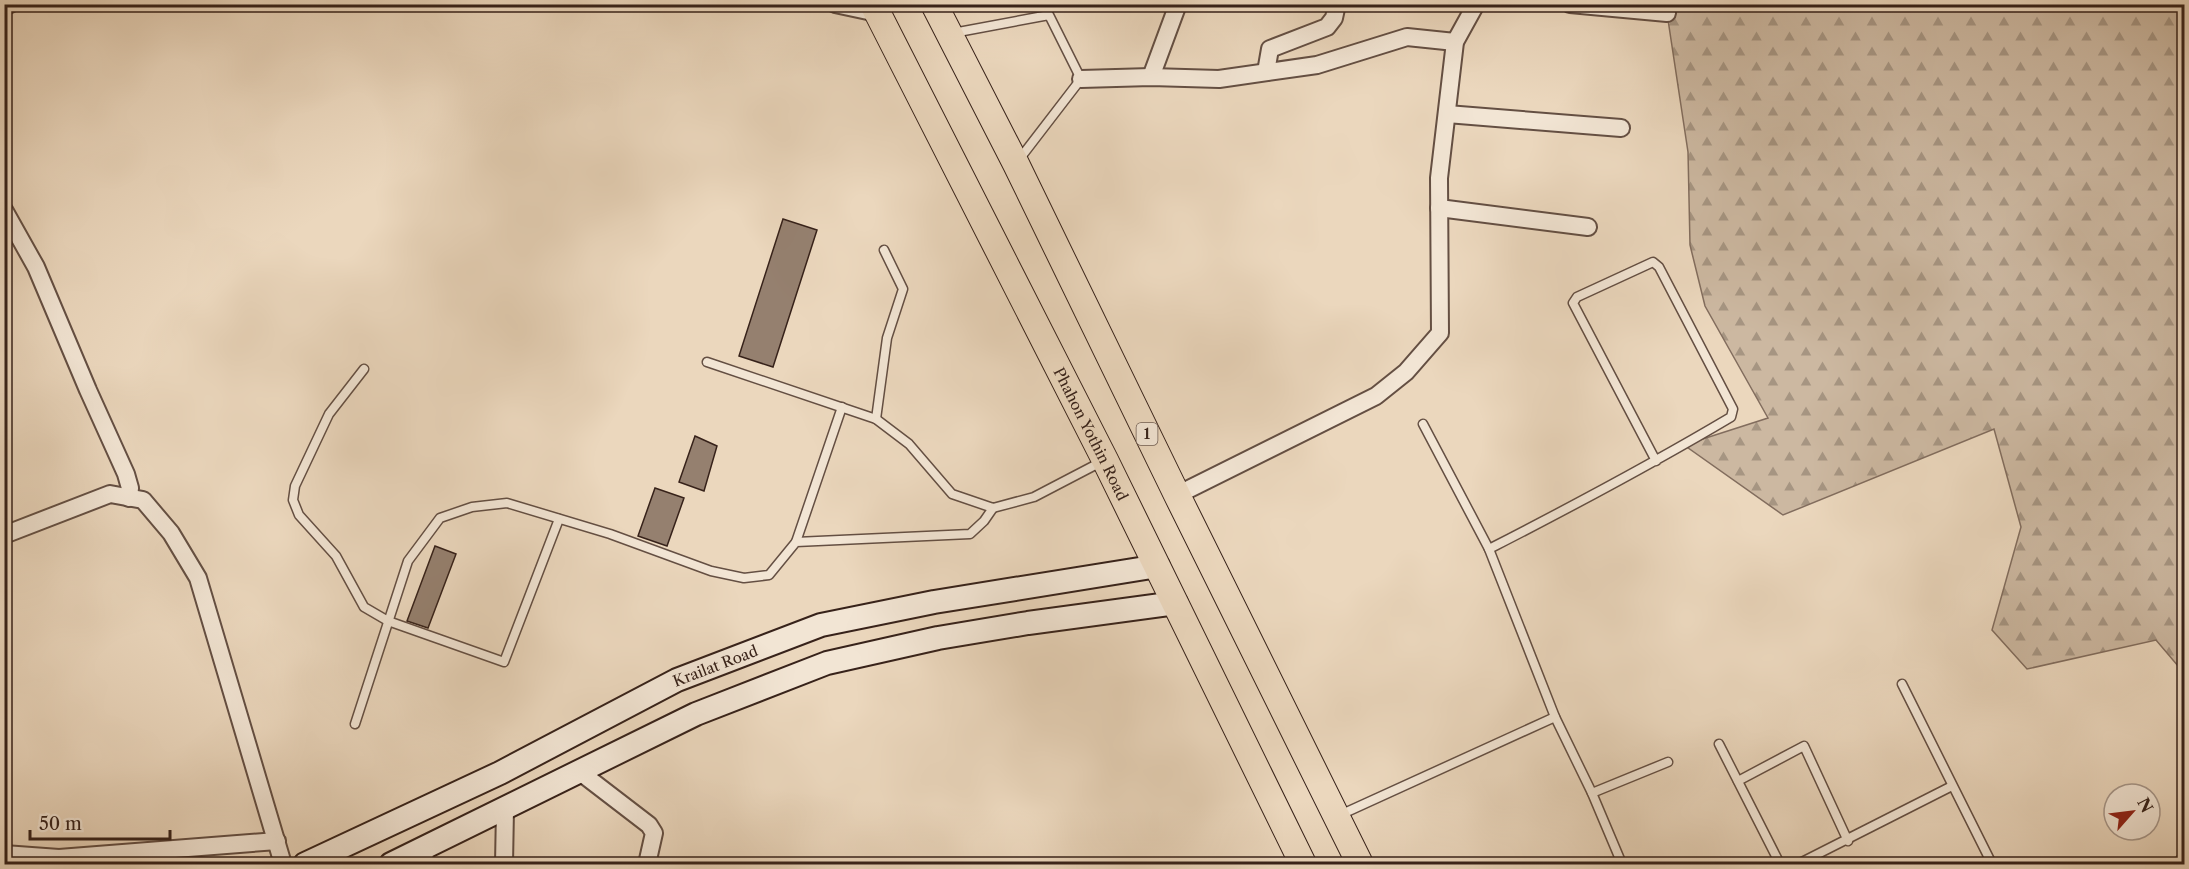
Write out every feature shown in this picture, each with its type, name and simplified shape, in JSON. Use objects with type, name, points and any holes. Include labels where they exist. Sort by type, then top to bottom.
[{"type":"main road","name":"1","points":[[934,4],[1016,164],[1360,864]]},
{"type":"main road","name":"Phahon Yothin Road","points":[[875,9],[1105,460],[1303,864]]},
{"type":"main road","name":"Krailat Road","points":[[306,864],[500,773],[677,680],[821,625],[934,602],[1158,566]]},
{"type":"main road","points":[[391,864],[428,856],[505,809],[696,714],[827,663],[950,636],[1176,603]]},
{"type":"street","points":[[835,4],[875,9]]},
{"type":"street","points":[[1151,77],[1178,4]]},
{"type":"street","points":[[1266,72],[1270,49],[1327,27],[1334,18],[1337,4]]},
{"type":"street","points":[[1177,495],[1376,396],[1406,372],[1440,333],[1439,178],[1455,42],[1476,4]]},
{"type":"street","points":[[1570,4],[1667,13]]},
{"type":"street","points":[[1081,79],[1151,77],[1219,79],[1317,65],[1407,37],[1455,42]]},
{"type":"street","points":[[1447,114],[1621,128]]},
{"type":"street","points":[[1439,208],[1588,227]]},
{"type":"street","points":[[4,210],[50,297],[126,474],[130,488],[129,498]]},
{"type":"street","points":[[4,535],[110,494],[143,500],[171,533],[198,578],[283,864]]},
{"type":"street","points":[[580,772],[649,825],[654,833],[647,864]]},
{"type":"street","points":[[504,864],[505,809]]},
{"type":"street","points":[[4,854],[59,858],[277,841]]},
{"type":"lane","points":[[4,12],[20,4]]},
{"type":"lane","points":[[949,33],[1049,15],[1081,79],[1016,164]]},
{"type":"lane","points":[[876,419],[887,338],[903,289],[884,250]]},
{"type":"lane","points":[[1489,549],[1656,462],[1731,417],[1733,409],[1659,267],[1653,262],[1577,297],[1573,303],[1656,462]]},
{"type":"lane","points":[[707,362],[876,419],[909,444],[952,494],[993,508],[1034,497],[1105,460]]},
{"type":"lane","points":[[364,369],[329,414],[295,486],[292,500],[299,515],[336,556],[364,607],[388,621],[504,662],[559,519]]},
{"type":"lane","points":[[355,724],[408,561],[440,518],[472,507],[507,503],[610,534],[711,571],[744,578],[769,575],[796,542],[842,407]]},
{"type":"lane","points":[[1423,424],[1489,549],[1555,717],[1592,793],[1622,864]]},
{"type":"lane","points":[[796,542],[970,534],[984,521],[993,508]]},
{"type":"lane","points":[[1902,684],[1992,864]]},
{"type":"lane","points":[[1336,816],[1555,717]]},
{"type":"lane","points":[[1719,744],[1780,864]]},
{"type":"lane","points":[[1738,781],[1804,746],[1848,841]]},
{"type":"lane","points":[[1592,793],[1668,762]]},
{"type":"lane","points":[[1798,864],[1848,841],[1952,786]]},
{"type":"lane","points":[[2176,864],[2184,855]]},
{"type":"green space","points":[[1669,4],[2184,5],[2184,673],[2156,640],[2027,669],[1992,630],[2021,527],[1994,429],[1783,515],[1684,445],[1768,418],[1705,306],[1690,245],[1688,152],[1667,13]]},
{"type":"building","points":[[783,219],[817,230],[773,367],[739,356]]},
{"type":"building","points":[[695,436],[717,446],[704,491],[679,482]]},
{"type":"building","points":[[655,488],[684,498],[667,546],[638,536]]},
{"type":"building","points":[[435,546],[456,554],[428,628],[407,621]]}]
